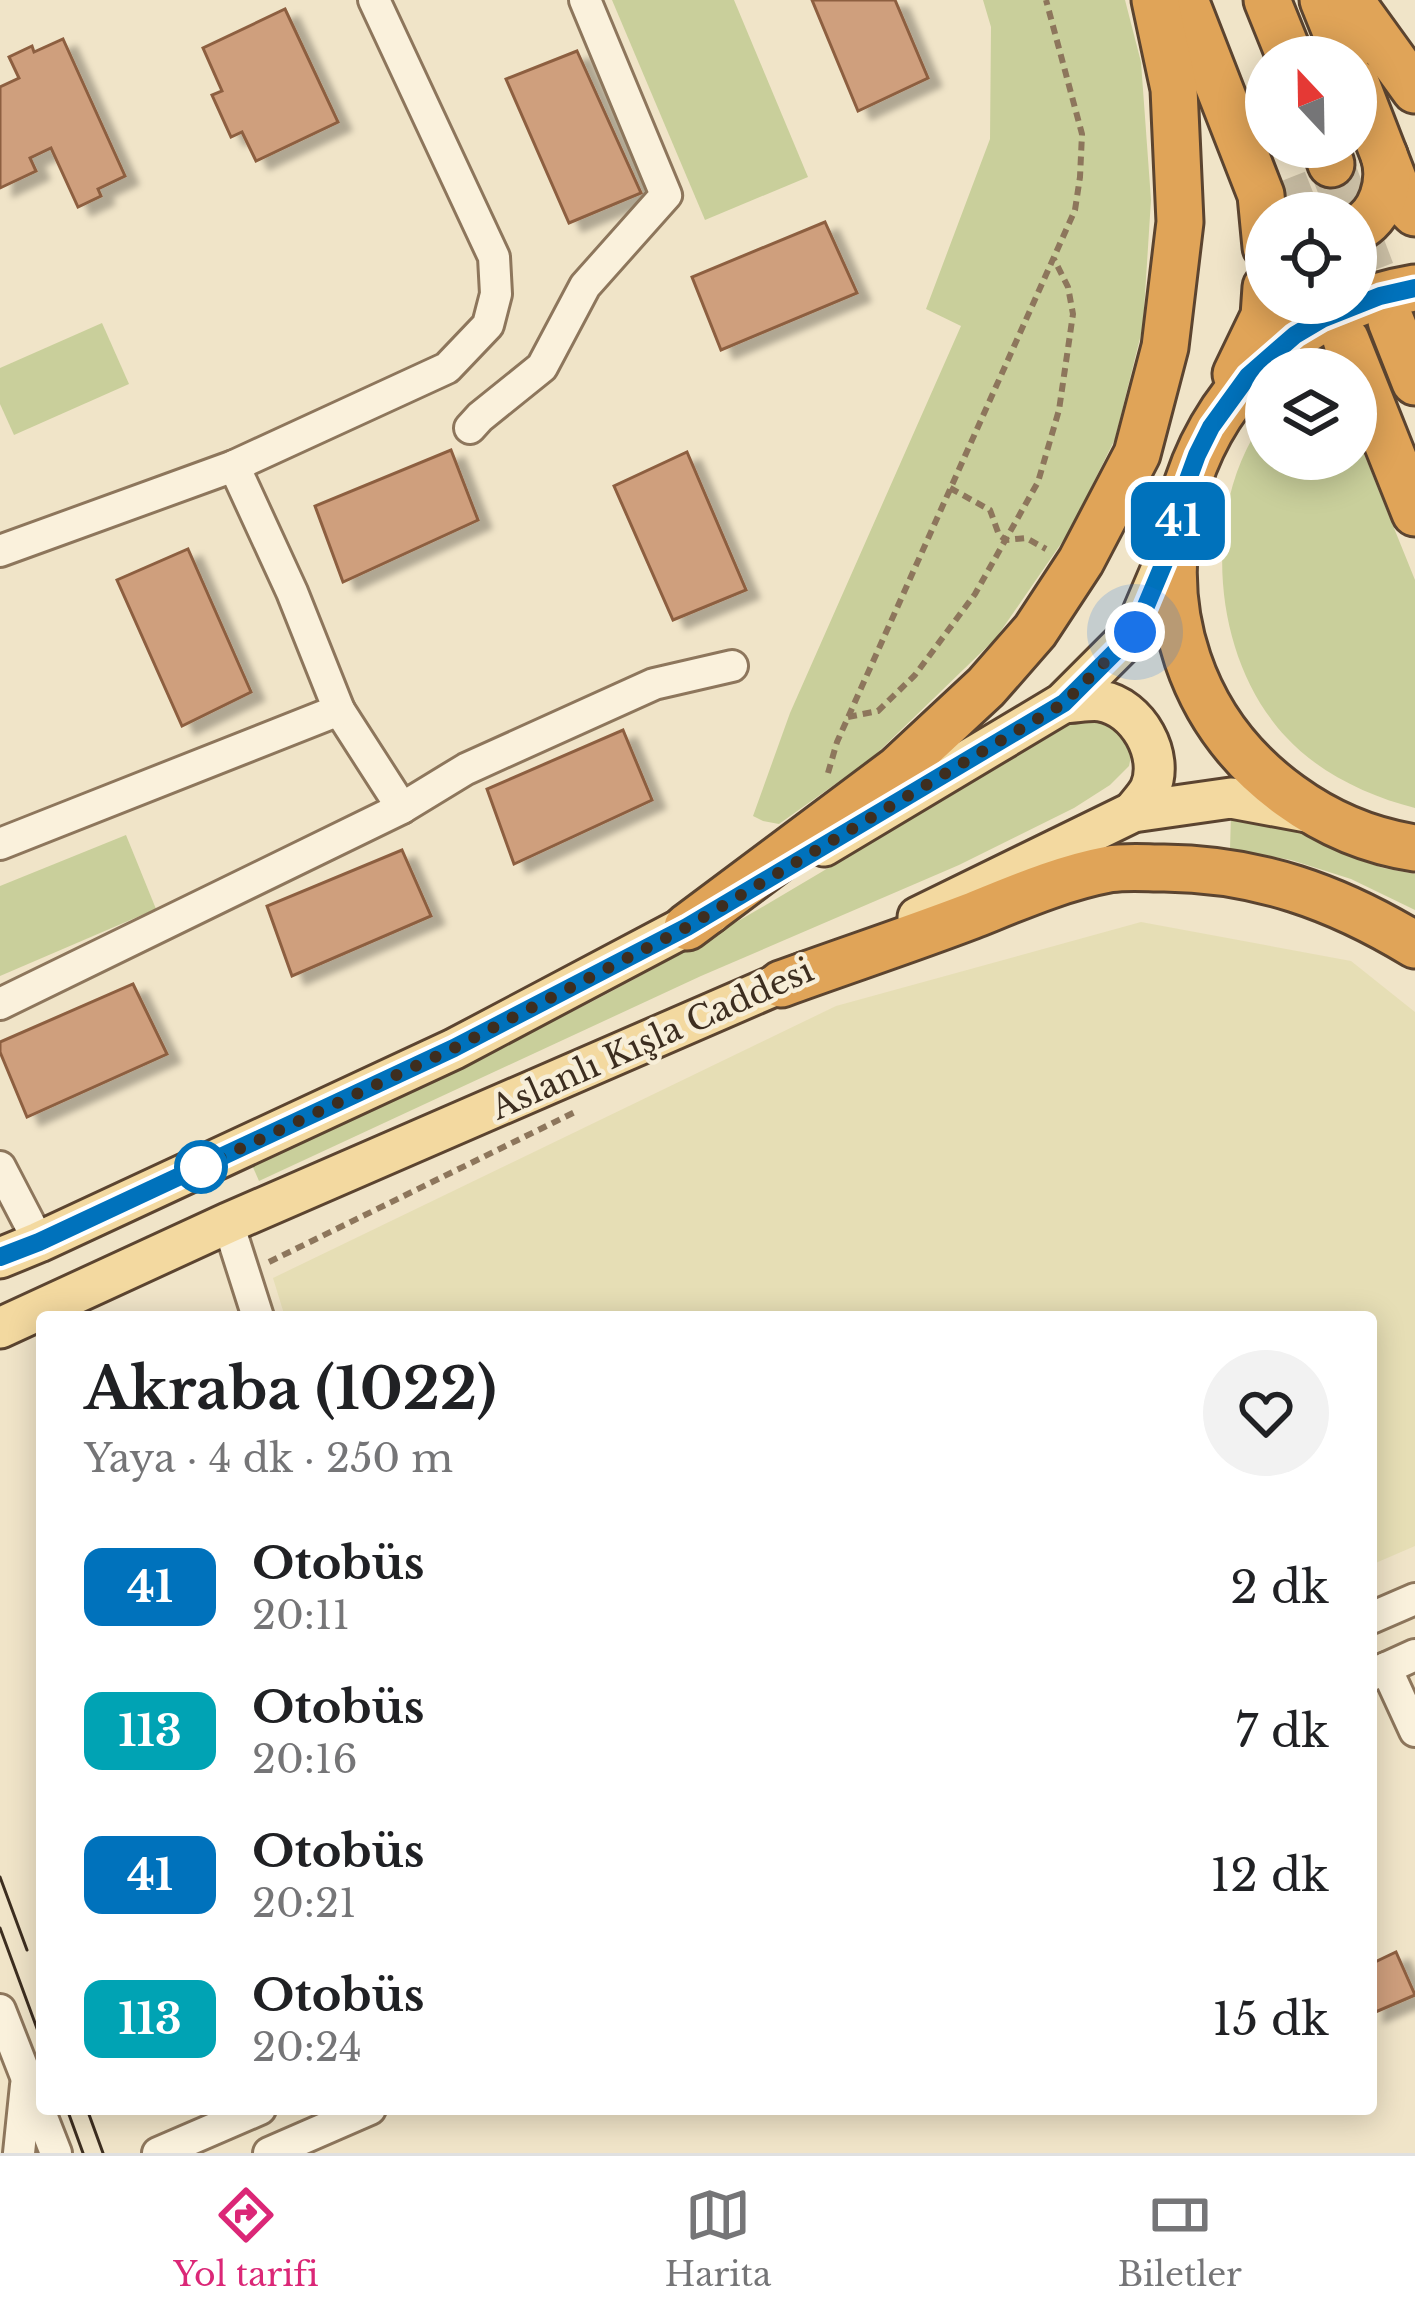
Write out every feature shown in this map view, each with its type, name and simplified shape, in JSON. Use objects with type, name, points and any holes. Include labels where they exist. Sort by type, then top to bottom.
[{"type":"highway","points":[[687,927],[898,769],[986,687],[1035,631],[1081,561],[1137,454],[1165,347],[1180,222],[1174,89],[1155,0]]},
{"type":"highway","points":[[1185,0],[1273,184]]},
{"type":"highway","points":[[1214,0],[1245,80]]},
{"type":"highway","points":[[1268,0],[1282,36]]},
{"type":"highway","points":[[1323,0],[1338,36]]},
{"type":"highway","points":[[1350,0],[1415,90]]},
{"type":"highway","points":[[1377,134],[1401,199],[1415,213]]},
{"type":"highway","points":[[1377,206],[1389,171],[1382,146]]},
{"type":"highway","points":[[1197,455],[1228,400],[1259,365],[1295,335],[1350,306],[1403,304],[1415,382]]},
{"type":"highway","points":[[1260,324],[1182,496],[1174,539],[1174,593],[1184,646],[1203,696],[1232,742],[1269,781],[1312,813],[1352,832],[1408,849]]},
{"type":"highway","points":[[1346,340],[1415,513]]},
{"type":"highway","points":[[781,984],[1047,885],[1114,868],[1196,868],[1270,880],[1336,902],[1415,945]]},
{"type":"main road","points":[[0,1258],[454,1048],[687,927],[1064,703],[1135,632],[1174,539]]},
{"type":"main road","points":[[1064,703],[1104,701],[1140,727],[1154,753],[1152,787],[1133,812]]},
{"type":"main road","name":"Aslanlı Kışla Caddesi","points":[[37,1311],[228,1223],[781,984],[1133,812],[1231,798],[1312,813]]},
{"type":"main road","name":"Aslanlı Kışla Caddesi","points":[[0,1328],[36,1311]]},
{"type":"street","points":[[0,551],[234,466],[447,368],[488,325],[496,294],[494,257],[374,0]]},
{"type":"street","points":[[470,428],[542,367],[585,286],[666,195],[585,0]]},
{"type":"street","points":[[234,466],[339,710],[402,808]]},
{"type":"street","points":[[0,1004],[402,808],[466,769],[654,684],[732,666]]},
{"type":"street","points":[[0,844],[339,710]]},
{"type":"street","points":[[0,1167],[39,1242]]},
{"type":"street","points":[[228,1223],[256,1311]]},
{"type":"street","points":[[1377,1615],[1415,1599]]},
{"type":"street","points":[[1415,1655],[1378,1671],[1415,1731]]},
{"type":"street","points":[[0,2011],[36,2102]]},
{"type":"street","points":[[19,2153],[27,2079]]},
{"type":"street","points":[[41,2115],[56,2153]]},
{"type":"street","points":[[158,2153],[246,2115]]},
{"type":"street","points":[[269,2153],[356,2115]]},
{"type":"path","points":[[826,783],[837,742],[1075,210],[1082,134],[1046,0]]},
{"type":"path","points":[[848,717],[878,711],[915,675],[975,594],[1038,482],[1059,410],[1073,314],[1068,287],[1053,257]]},
{"type":"path","points":[[950,488],[990,510],[999,535],[1006,540],[1026,538],[1050,551]]},
{"type":"path","points":[[245,1274],[584,1108]]},
{"type":"shaded area","points":[[1141,922],[1351,961],[1415,1012],[1415,1546],[1377,1562],[1377,1311],[283,1311],[273,1278],[836,1006]]},
{"type":"green space","points":[[612,0],[734,0],[808,177],[705,220]]},
{"type":"green space","points":[[983,0],[1125,0],[1141,62],[1151,200],[1143,326],[1115,439],[1069,532],[996,638],[872,758],[779,824],[763,821],[753,816],[790,713],[961,326],[926,309],[990,139],[991,27]]},
{"type":"green space","points":[[102,323],[129,384],[14,435],[0,404],[0,368]]},
{"type":"green space","points":[[1245,453],[1245,480],[1375,480],[1415,580],[1415,808],[1345,782],[1313,762],[1261,704],[1229,624],[1223,536]]},
{"type":"green space","points":[[1105,715],[1133,746],[1129,766],[1074,808],[959,865],[701,976],[259,1181],[252,1165],[597,999],[776,899],[1068,722]]},
{"type":"green space","points":[[1231,815],[1290,826],[1351,857],[1415,874],[1415,910],[1351,879],[1291,860],[1230,849]]},
{"type":"green space","points":[[126,835],[156,909],[0,976],[0,886]]},
{"type":"building","points":[[812,0],[895,0],[928,78],[858,111]]},
{"type":"building","points":[[285,9],[338,122],[256,161],[242,132],[231,137],[212,95],[222,91],[203,48]]},
{"type":"building","points":[[63,39],[125,176],[98,189],[101,196],[78,207],[51,148],[30,158],[36,171],[0,188],[0,87],[19,78],[9,57]]},
{"type":"building","points":[[577,51],[641,193],[569,223],[506,79]]},
{"type":"building","points":[[825,222],[857,293],[721,350],[692,277]]},
{"type":"building","points":[[451,450],[478,520],[343,582],[315,506]]},
{"type":"building","points":[[687,452],[746,590],[673,620],[614,486]]},
{"type":"building","points":[[188,549],[251,692],[182,726],[117,580]]},
{"type":"building","points":[[623,730],[652,800],[514,864],[487,789]]},
{"type":"building","points":[[402,850],[431,916],[292,976],[267,906]]},
{"type":"building","points":[[133,984],[167,1054],[27,1117],[0,1042]]},
{"type":"building","points":[[1396,1952],[1415,1995],[1377,2011],[1377,1961]]},
{"type":"tunnel","points":[[1333,168],[1342,192]]},
{"type":"tunnel","points":[[1284,180],[1289,192]]},
{"type":"tunnel","points":[[1377,284],[1391,321]]},
{"type":"tram line","points":[[0,1877],[27,1950]]},
{"type":"tram line","points":[[0,1928],[36,2026]]},
{"type":"tram line","points":[[69,2115],[83,2153]]},
{"type":"tram line","points":[[89,2115],[103,2153]]},
{"type":"bus line","name":"41","points":[[0,1257],[532,1008],[687,927],[1064,703],[1135,632],[1174,539],[1182,496],[1197,455],[1228,400],[1248,376],[1295,335],[1322,319],[1415,288]]},
{"type":"route","points":[[201,1167],[454,1048],[687,927],[1064,703],[1135,632]]}]
